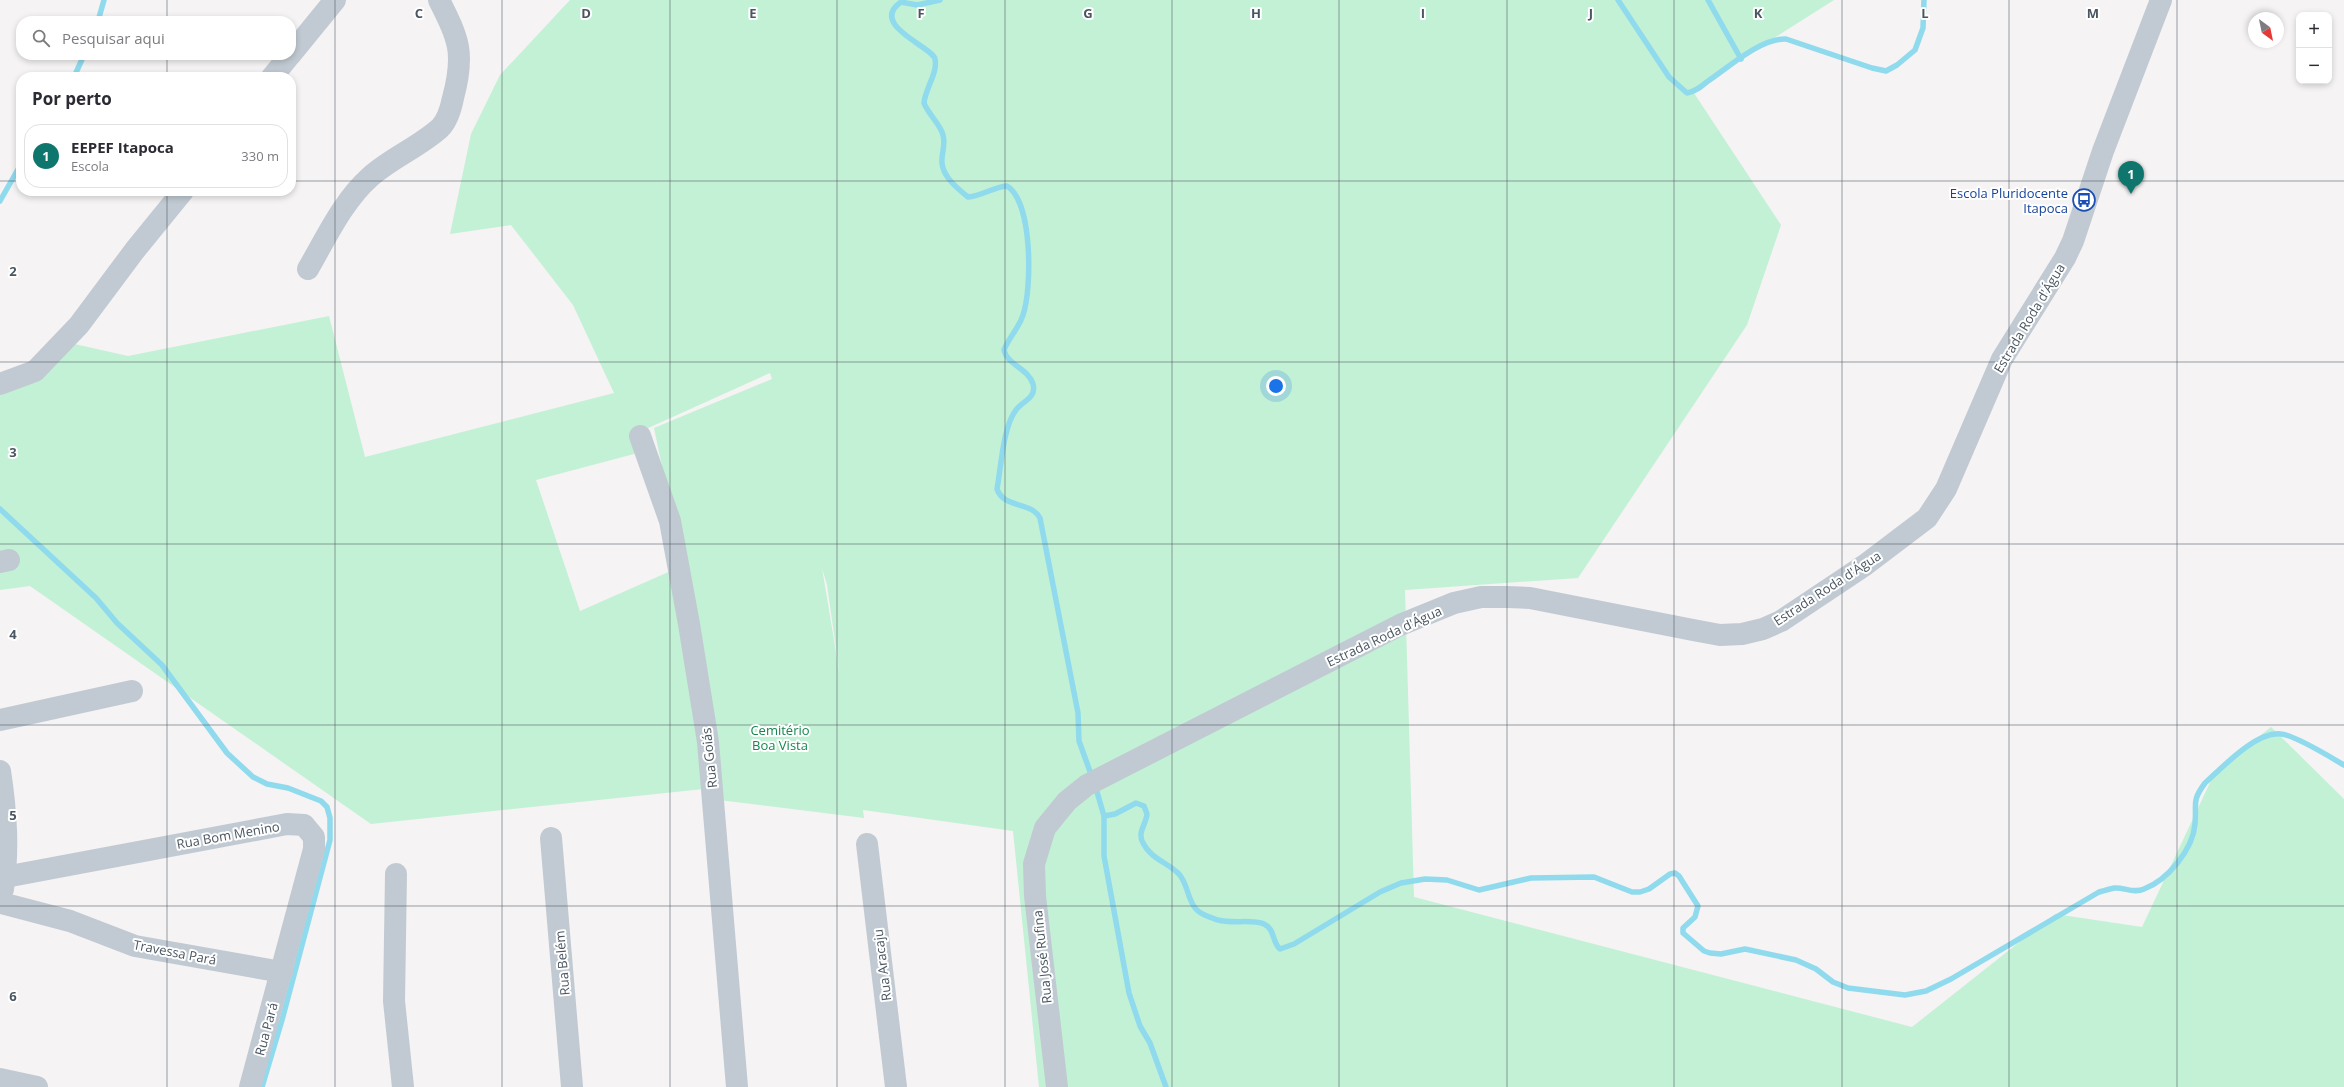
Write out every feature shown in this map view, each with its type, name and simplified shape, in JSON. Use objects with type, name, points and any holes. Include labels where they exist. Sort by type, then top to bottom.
[{"type":"street","points":[[296,48],[335,0]]},
{"type":"street","points":[[308,269],[346,206],[359,188],[383,166],[440,128],[448,116],[459,78],[460,49],[455,32],[438,0]]},
{"type":"street","name":"Estrada Roda d'Água","points":[[1044,828],[1067,801],[1087,786],[1106,775],[1400,625],[1454,603],[1481,597],[1530,598],[1720,635],[1742,634],[1781,621],[1908,534],[1927,518],[1946,489],[2002,359],[2065,258],[2073,240],[2103,151],[2161,0]]},
{"type":"street","points":[[276,72],[286,60]]},
{"type":"street","points":[[3,383],[29,374],[40,367],[79,325],[135,250],[179,196]]},
{"type":"street","name":"Rua Goiás","points":[[640,436],[670,521],[708,742],[737,1087]]},
{"type":"street","points":[[0,720],[132,691]]},
{"type":"street","points":[[0,771],[7,824],[0,904]]},
{"type":"street","name":"Rua Bom Menino","points":[[2,877],[287,824],[304,825],[314,837],[314,849],[282,972]]},
{"type":"street","name":"Rua José Rufina","points":[[1044,828],[1034,864],[1035,896],[1057,1087]]},
{"type":"street","name":"Rua Belém","points":[[551,838],[572,1087]]},
{"type":"street","name":"Rua Aracaju","points":[[867,844],[896,1087]]},
{"type":"street","points":[[396,874],[394,1001],[403,1087]]},
{"type":"street","name":"Travessa Pará","points":[[0,904],[70,921],[135,946],[282,972]]},
{"type":"street","name":"Rua Pará","points":[[250,1087],[282,972]]},
{"type":"street","points":[[0,1080],[37,1087]]},
{"type":"green space","name":"Cemitério Boa Vista","points":[[570,0],[1834,0],[1692,90],[1781,225],[1747,325],[1578,578],[1405,590],[1414,897],[1912,1027],[2055,914],[2142,927],[2215,772],[2271,727],[2344,799],[2344,1087],[1039,1087],[1013,831],[863,810],[864,818],[719,800],[670,505],[654,428],[772,379],[770,373],[646,429],[649,450],[536,480],[580,611],[673,570],[713,788],[371,824],[30,586],[0,590],[0,384],[70,343],[128,356],[329,316],[365,457],[614,393],[573,305],[511,225],[450,234],[471,134],[500,75]],"holes":[[[822,568],[827,585],[840,676]]]},
{"type":"waterway","points":[[99,16],[104,0]]},
{"type":"waterway","points":[[940,0],[917,5],[901,2],[893,11],[892,19],[905,35],[932,54],[935,59],[935,70],[924,103],[942,131],[944,142],[942,163],[948,178],[968,197],[1007,186],[1016,195],[1022,209],[1026,227],[1029,267],[1026,303],[1021,320],[1004,350],[1009,359],[1027,374],[1033,384],[1034,389],[1031,396],[1016,410],[1008,426],[1005,436],[997,489],[1005,500],[1030,509],[1040,518],[1078,713],[1079,741],[1092,777]]},
{"type":"waterway","points":[[1618,0],[1669,77],[1687,93],[1698,88],[1735,61],[1756,48],[1776,40],[1786,39],[1872,68],[1886,71],[1897,65],[1915,50],[1923,28],[1924,0]]},
{"type":"waterway","points":[[1708,0],[1741,59]]},
{"type":"waterway","points":[[76,72],[82,60]]},
{"type":"waterway","points":[[0,201],[16,173]]},
{"type":"waterway","points":[[0,509],[96,598],[117,623],[162,665],[227,753],[253,777],[267,784],[288,788],[321,801],[327,807],[330,818],[330,840],[282,1020],[262,1087]]},
{"type":"waterway","points":[[1104,816],[1115,814],[1136,803],[1144,806],[1147,814],[1141,832],[1141,839],[1143,843],[1150,853],[1179,874],[1196,909],[1204,915],[1218,920],[1264,924],[1268,926],[1272,932],[1277,946],[1280,949],[1294,944],[1380,892],[1401,883],[1425,879],[1447,880],[1479,890],[1531,878],[1594,877],[1632,892],[1640,892],[1649,889],[1670,874],[1675,873],[1679,876],[1698,906],[1695,917],[1683,928],[1683,933],[1704,951],[1721,954],[1745,949],[1796,960],[1816,969],[1833,982],[1848,988],[1905,995],[1926,991],[1951,979],[2099,892],[2114,888],[2136,891],[2153,885],[2162,879],[2178,862],[2190,843],[2195,824],[2196,799],[2205,783],[2230,760],[2250,744],[2261,738],[2271,735],[2287,735],[2344,765]]},
{"type":"waterway","points":[[1095,785],[1104,816],[1104,856],[1129,993],[1140,1026],[1150,1043],[1166,1087]]},
{"type":"place","name":"EEPEF Itapoca","points":[[2131,194]]},
{"type":"place","name":"Escola Pluridocente Itapoca","points":[[2084,200]]}]
